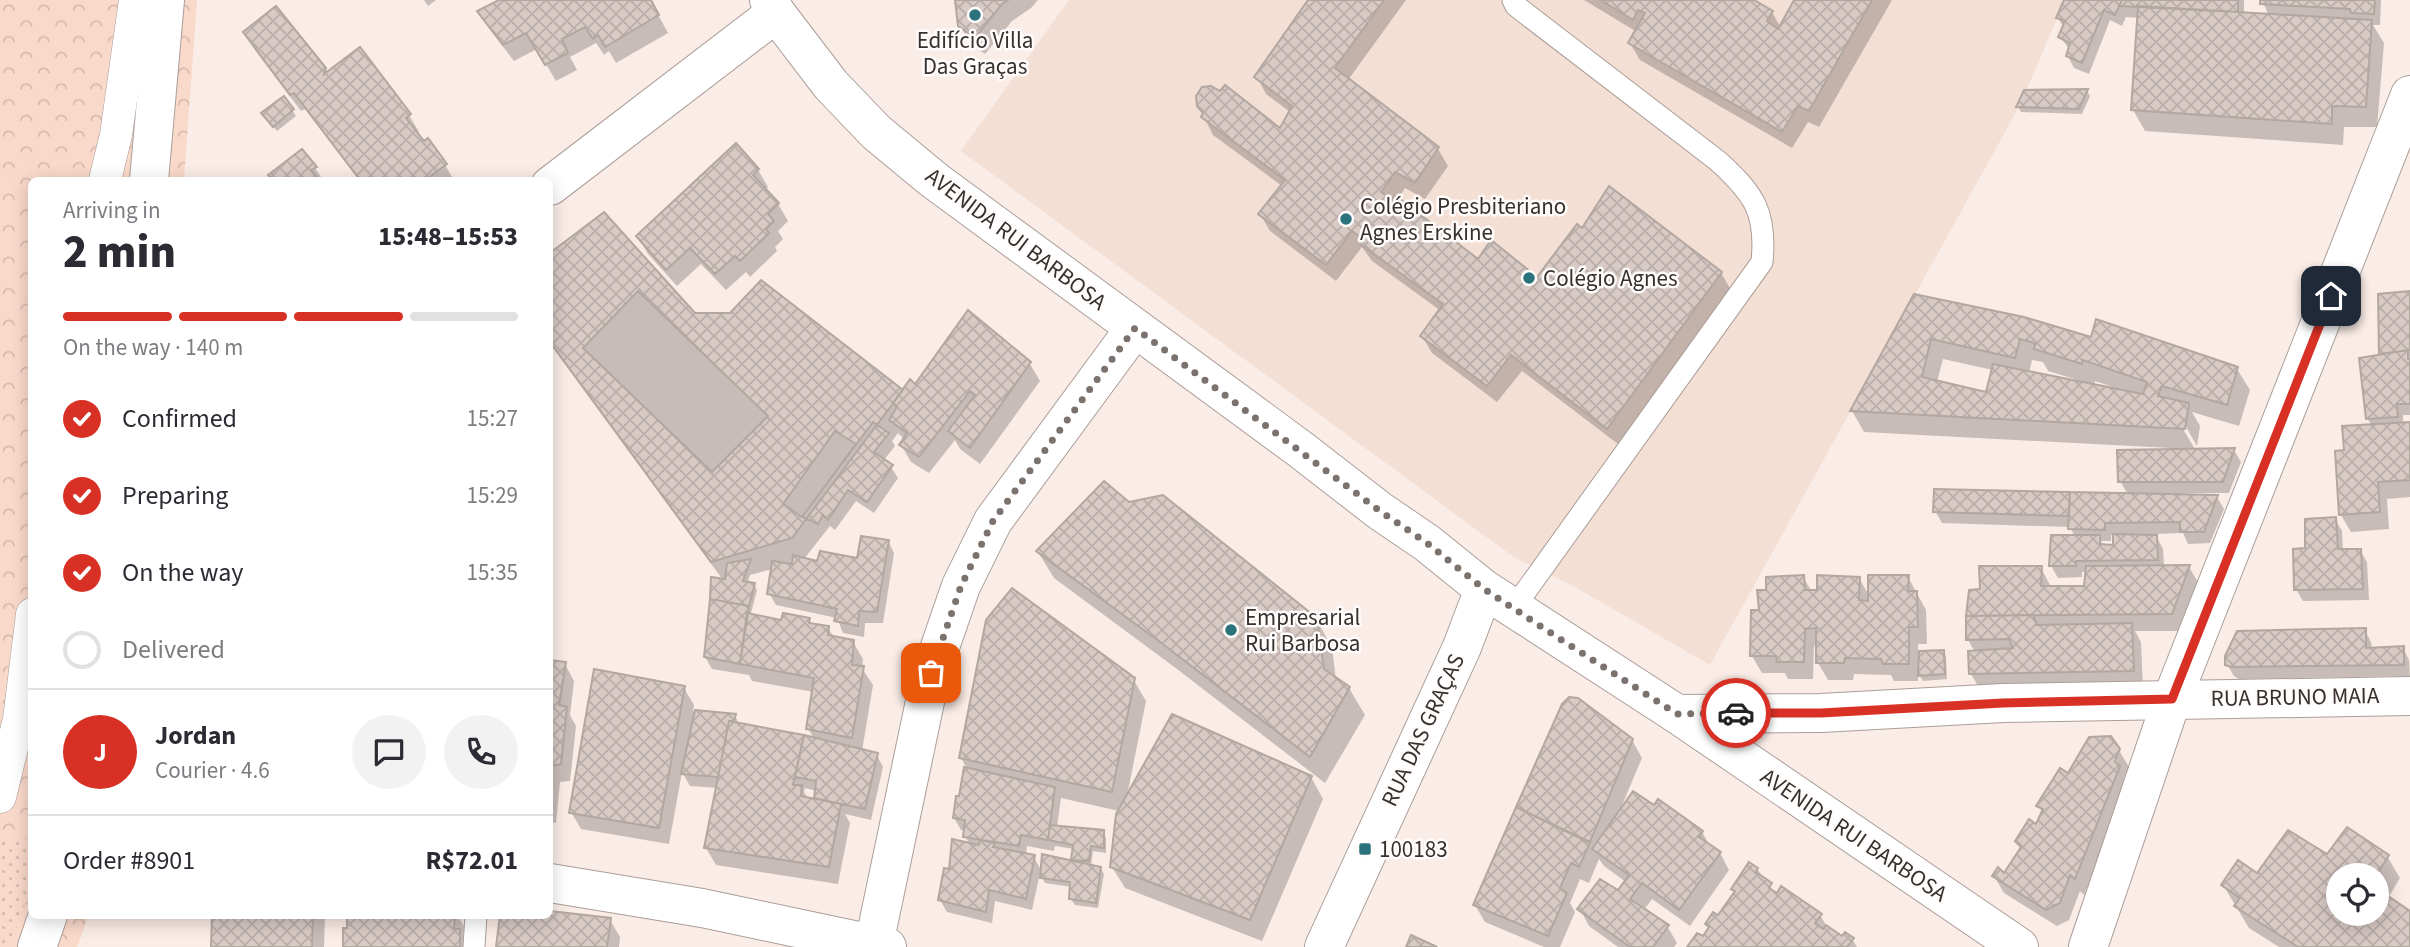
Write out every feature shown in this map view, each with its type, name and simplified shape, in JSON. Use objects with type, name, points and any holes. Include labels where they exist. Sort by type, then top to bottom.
[{"type":"street","points":[[106,177],[116,135],[135,0]]},
{"type":"street","points":[[149,177],[166,0]]},
{"type":"street","points":[[553,184],[772,7]]},
{"type":"street","name":"AVENIDA RUI BARBOSA","points":[[772,7],[831,85],[876,132],[934,180],[1499,599],[1677,714],[2019,947]]},
{"type":"street","points":[[2088,947],[2172,699],[2410,95]]},
{"type":"street","points":[[553,883],[702,908],[881,946],[931,673],[961,586],[993,521],[1135,328]]},
{"type":"street","name":"RUA DAS GRAÇAS","points":[[1324,947],[1462,647],[1499,599]]},
{"type":"street","points":[[0,797],[19,719],[28,646]]},
{"type":"street","name":"RUA BRUNO MAIA","points":[[1677,714],[1821,713],[2003,703],[2410,696]]},
{"type":"street","points":[[37,947],[47,919]]},
{"type":"lane","points":[[1499,599],[1762,262],[1765,237],[1758,210],[1745,186],[1717,161],[1516,6],[1513,0]]},
{"type":"lane","points":[[474,947],[476,919]]},
{"type":"shaded area","name":"Colégio Agnes","points":[[1069,0],[2065,0],[2020,105],[1710,665],[1575,587],[1515,558],[961,151]]},
{"type":"green space","points":[[0,0],[197,0],[184,177],[28,177],[28,919],[88,919],[77,947],[0,947]]},
{"type":"green space","points":[[0,837],[28,840],[28,896],[9,947],[0,947]]},
{"type":"building","points":[[499,0],[651,0],[659,15],[605,47],[598,35],[593,39],[585,27],[562,39],[568,53],[545,65],[526,33],[503,45],[477,11]]},
{"type":"building","name":"Edifício Villa Das Graças","points":[[955,0],[1008,0],[975,38],[958,26]]},
{"type":"building","name":"Colégio Presbiteriano Agnes Erskine","points":[[1308,0],[1384,0],[1335,68],[1439,147],[1415,183],[1395,172],[1381,192],[1392,200],[1395,195],[1478,259],[1491,240],[1537,277],[1577,224],[1582,228],[1609,186],[1722,272],[1607,429],[1511,355],[1487,386],[1420,336],[1443,304],[1360,244],[1363,239],[1352,231],[1326,265],[1258,214],[1285,180],[1201,117],[1203,113],[1197,106],[1196,96],[1202,87],[1211,86],[1220,91],[1225,85],[1280,128],[1292,106],[1254,77]]},
{"type":"building","points":[[1601,0],[1754,0],[1773,11],[1767,21],[1778,29],[1794,0],[1872,0],[1809,111],[1798,106],[1782,132],[1628,43],[1645,13],[1638,10],[1633,20]]},
{"type":"building","points":[[2064,0],[2122,0],[2115,15],[2104,10],[2082,63],[2066,56],[2070,43],[2058,37],[2065,21],[2056,18]]},
{"type":"building","points":[[2122,0],[2238,0],[2238,12],[2119,6]]},
{"type":"building","points":[[2260,0],[2375,0],[2374,14],[2351,13],[2350,9],[2260,4]]},
{"type":"building","points":[[276,6],[326,68],[324,74],[360,47],[411,114],[406,118],[424,141],[428,138],[447,164],[429,177],[358,177],[294,93],[290,95],[243,32]]},
{"type":"building","points":[[2138,6],[2372,20],[2366,107],[2332,106],[2332,124],[2131,110]]},
{"type":"building","points":[[2088,89],[2079,109],[2016,107],[2024,90]]},
{"type":"building","points":[[284,96],[294,109],[273,127],[261,113]]},
{"type":"building","points":[[736,143],[759,169],[753,175],[779,203],[768,214],[774,221],[766,229],[769,233],[740,261],[735,256],[715,274],[690,248],[666,270],[636,236]]},
{"type":"building","points":[[302,149],[317,167],[311,170],[317,177],[268,175]]},
{"type":"building","points":[[604,212],[695,313],[730,313],[761,280],[903,390],[792,538],[711,562],[553,346],[553,251]]},
{"type":"building","points":[[638,291],[768,416],[712,472],[583,348]]},
{"type":"building","points":[[2410,291],[2410,350],[2379,354],[2378,294]]},
{"type":"building","points":[[1914,294],[2024,317],[2091,337],[2096,319],[2238,367],[2227,405],[2162,386],[2158,396],[2189,403],[2185,429],[1850,411]],"holes":[[[1931,339],[2015,358],[2020,339],[2035,343],[2034,349],[2082,364],[2083,360],[2147,382],[2143,394],[1993,364],[1986,392],[1922,377]]]},
{"type":"building","points":[[968,310],[1031,362],[970,448],[948,431],[975,395],[970,391],[919,457],[899,445],[907,433],[889,420],[897,407],[893,403],[910,379],[915,384]]},
{"type":"building","points":[[2408,350],[2410,404],[2397,404],[2398,417],[2366,419],[2359,358]]},
{"type":"building","points":[[873,422],[889,433],[874,452],[893,465],[867,502],[848,490],[828,520],[823,515],[818,524],[802,517]]},
{"type":"building","points":[[2410,422],[2410,480],[2378,482],[2380,512],[2339,515],[2335,451],[2344,450],[2342,426]]},
{"type":"building","points":[[835,431],[856,444],[802,517],[783,504]]},
{"type":"building","points":[[2235,448],[2223,482],[2118,482],[2117,450]]},
{"type":"building","name":"Empresarial Rui Barbosa","points":[[1104,481],[1129,502],[1163,495],[1317,618],[1324,669],[1350,687],[1310,757],[1036,551]]},
{"type":"building","points":[[1934,489],[2070,492],[2069,516],[1933,512]]},
{"type":"building","points":[[2070,492],[2218,495],[2204,532],[2180,532],[2180,522],[2105,523],[2105,530],[2068,529]]},
{"type":"building","points":[[2336,517],[2338,549],[2361,549],[2363,589],[2294,590],[2293,549],[2305,548],[2305,519]]},
{"type":"building","points":[[2113,534],[2157,535],[2158,560],[2076,561],[2076,566],[2049,566],[2051,535],[2100,535],[2100,544],[2113,545]]},
{"type":"building","points":[[861,536],[889,540],[877,612],[859,611],[858,626],[834,621],[837,609],[767,594],[772,561],[792,564],[793,555],[817,561],[820,551],[857,558]]},
{"type":"building","points":[[751,559],[743,581],[755,583],[749,606],[710,599],[711,577],[725,579],[727,563]]},
{"type":"building","points":[[2190,565],[2172,614],[1966,616],[1969,590],[1980,589],[1979,566],[2042,566],[2041,586],[2084,586],[2086,566]]},
{"type":"building","points":[[1804,575],[1805,590],[1817,590],[1817,575],[1860,577],[1859,600],[1868,601],[1868,575],[1909,575],[1908,591],[1917,591],[1918,627],[1909,627],[1909,664],[1883,664],[1881,659],[1845,658],[1844,663],[1816,663],[1816,628],[1805,629],[1804,662],[1777,662],[1776,656],[1750,656],[1751,610],[1759,610],[1757,590],[1766,590],[1766,577]]},
{"type":"building","points":[[1012,588],[1135,678],[1112,792],[959,758],[986,620]]},
{"type":"building","points":[[710,599],[749,606],[740,664],[704,657]]},
{"type":"building","points":[[747,613],[781,620],[783,613],[810,618],[809,623],[829,626],[828,635],[854,640],[852,665],[864,666],[852,738],[806,729],[814,678],[740,664]]},
{"type":"building","points":[[2033,615],[2037,625],[2132,623],[2134,671],[1969,674],[1968,651],[2013,648],[2009,639],[1966,640],[1966,616]]},
{"type":"building","points":[[2366,628],[2366,648],[2404,646],[2404,665],[2225,665],[2225,656],[2237,631]]},
{"type":"building","points":[[1944,650],[1945,674],[1918,676],[1919,651]]},
{"type":"building","points":[[553,660],[566,662],[559,705],[567,707],[561,764],[553,766]]},
{"type":"building","points":[[594,669],[685,686],[659,828],[569,813]]},
{"type":"building","points":[[1569,697],[1578,698],[1633,739],[1590,842],[1516,807],[1562,704]]},
{"type":"building","points":[[695,710],[736,714],[734,721],[729,721],[718,777],[681,774]]},
{"type":"building","points":[[1172,714],[1312,776],[1250,920],[1110,867],[1116,814]]},
{"type":"building","points":[[729,721],[804,735],[793,785],[802,785],[801,796],[841,804],[829,867],[704,848]]},
{"type":"building","points":[[804,735],[878,753],[865,809],[814,798],[816,781],[795,777]]},
{"type":"building","points":[[2111,736],[2120,749],[2115,762],[2120,766],[2075,879],[2070,875],[2060,903],[2046,910],[1992,876],[1998,867],[2004,873],[2021,847],[2015,841],[2029,819],[2036,824],[2043,809],[2036,806],[2060,768],[2068,773],[2089,737]]},
{"type":"building","points":[[964,767],[1055,787],[1048,840],[1021,835],[1019,846],[963,837],[965,820],[953,818]]},
{"type":"building","points":[[1633,791],[1654,805],[1658,799],[1703,831],[1699,837],[1721,852],[1679,910],[1642,883],[1630,899],[1669,925],[1653,947],[1630,947],[1577,909],[1600,879],[1618,890],[1629,875],[1592,849]]},
{"type":"building","points":[[1516,807],[1590,843],[1579,867],[1571,863],[1560,888],[1567,893],[1548,936],[1473,905]]},
{"type":"building","points":[[1050,825],[1104,830],[1104,848],[1091,846],[1089,861],[1071,860],[1073,845],[1048,840]]},
{"type":"building","points":[[2347,827],[2389,855],[2384,863],[2326,863],[2326,926],[2389,926],[2389,897],[2410,911],[2410,947],[2298,947],[2234,906],[2240,898],[2221,885],[2238,860],[2257,873],[2288,830],[2327,854]]},
{"type":"building","points":[[952,839],[979,845],[980,840],[995,843],[993,847],[1035,855],[1026,899],[989,890],[986,912],[938,900],[944,868],[949,869]]},
{"type":"building","points":[[1042,854],[1101,867],[1096,903],[1069,899],[1070,882],[1040,878]]},
{"type":"building","points":[[1749,862],[1758,868],[1756,872],[1772,883],[1769,888],[1777,893],[1781,886],[1822,914],[1815,923],[1823,929],[1826,925],[1842,936],[1845,932],[1854,938],[1847,947],[1687,947],[1697,933],[1703,936],[1709,927],[1705,924],[1713,912],[1718,915],[1735,891],[1731,889]]},
{"type":"building","points":[[553,911],[611,918],[607,947],[496,947],[500,919],[553,919]]},
{"type":"building","points":[[212,919],[313,919],[312,947],[211,947]]},
{"type":"building","points":[[347,919],[455,919],[454,929],[460,929],[460,947],[343,947],[343,928],[347,928]]},
{"type":"building","points":[[1411,935],[1437,947],[1406,947]]},
{"type":"way so far","points":[[931,673],[961,586],[993,521],[1135,328],[1513,609],[1677,714],[1736,713]]},
{"type":"place","name":"Edifício Villa Das Graças","points":[[975,15]]},
{"type":"place","name":"Colégio Presbiteriano Agnes Erskine","points":[[1346,219]]},
{"type":"place","name":"Colégio Agnes","points":[[1529,278]]},
{"type":"place","name":"Empresarial Rui Barbosa","points":[[1231,630]]},
{"type":"place","name":"100183","points":[[1365,849]]},
{"type":"route","points":[[1736,713],[1821,713],[2003,703],[2172,699],[2331,296]]}]
